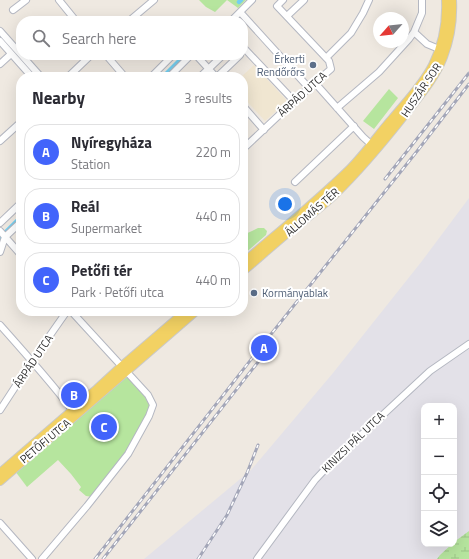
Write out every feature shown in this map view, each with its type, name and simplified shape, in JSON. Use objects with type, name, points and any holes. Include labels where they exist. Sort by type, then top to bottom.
[{"type":"main road","name":"HUSZÁR SOR","points":[[374,147],[426,78],[432,66],[444,32],[446,0]]},
{"type":"main road","name":"HUSZÁR SOR","points":[[374,147],[382,144],[432,78],[440,64],[448,39],[452,18],[452,0]]},
{"type":"main road","name":"ÁLLOMÁS TÉR","points":[[248,259],[374,147]]},
{"type":"main road","name":"ÁLLOMÁS TÉR","points":[[248,267],[335,194],[374,147]]},
{"type":"main road","points":[[124,368],[181,316]]},
{"type":"main road","points":[[124,368],[190,316]]},
{"type":"main road","name":"PETŐFI UTCA","points":[[0,473],[124,368]]},
{"type":"main road","name":"PETŐFI UTCA","points":[[0,481],[124,368]]},
{"type":"street","points":[[13,10],[26,0]]},
{"type":"street","points":[[59,0],[72,16]]},
{"type":"street","points":[[135,16],[154,0]]},
{"type":"street","points":[[236,16],[252,0]]},
{"type":"street","points":[[283,0],[277,6],[326,58]]},
{"type":"street","points":[[287,16],[304,0]]},
{"type":"street","name":"ÁRPÁD UTCA","points":[[248,144],[294,101],[331,69],[329,61],[326,58],[350,33],[363,13],[369,0]]},
{"type":"street","points":[[338,108],[379,72],[409,39],[414,32],[422,13],[422,0]]},
{"type":"street","points":[[240,12],[244,16]]},
{"type":"street","points":[[248,21],[309,88]]},
{"type":"street","points":[[0,31],[16,49]]},
{"type":"street","points":[[414,32],[427,44],[439,49]]},
{"type":"street","points":[[0,41],[16,59]]},
{"type":"street","points":[[248,52],[294,101]]},
{"type":"street","points":[[0,64],[12,54]]},
{"type":"street","points":[[17,60],[28,72]]},
{"type":"street","points":[[26,60],[37,72]]},
{"type":"street","points":[[73,72],[86,60]]},
{"type":"street","points":[[110,60],[121,72]]},
{"type":"street","points":[[156,72],[168,60]]},
{"type":"street","points":[[174,72],[186,60]]},
{"type":"street","points":[[201,60],[212,72]]},
{"type":"street","points":[[206,72],[218,60]]},
{"type":"street","points":[[222,72],[235,60]]},
{"type":"street","points":[[315,83],[374,147]]},
{"type":"street","points":[[248,112],[264,130]]},
{"type":"street","points":[[295,182],[354,126]]},
{"type":"street","points":[[0,141],[16,127]]},
{"type":"street","points":[[0,223],[16,208]]},
{"type":"street","points":[[0,252],[3,234],[16,225]]},
{"type":"street","points":[[3,234],[16,249]]},
{"type":"street","name":"ÁRPÁD UTCA","points":[[0,410],[64,316]]},
{"type":"street","points":[[42,559],[87,506],[128,454],[150,412],[152,404],[148,395],[76,316]]},
{"type":"street","points":[[0,325],[32,361],[72,411]]},
{"type":"street","name":"KINIZSI PÁL UTCA","points":[[257,559],[315,480],[331,463],[434,367],[469,344]]},
{"type":"street","points":[[0,523],[32,559]]},
{"type":"shaded area","points":[[254,65],[287,101],[265,121],[248,102],[248,72],[246,72]]},
{"type":"shaded area","points":[[469,198],[469,559],[144,559],[251,470],[333,373],[422,261]]},
{"type":"green space","points":[[199,0],[227,0],[215,12],[206,7]]},
{"type":"green space","points":[[227,0],[246,0],[238,8]]},
{"type":"green space","points":[[389,89],[398,98],[374,129],[363,121]]},
{"type":"green space","points":[[258,228],[264,228],[267,231],[266,235],[248,251],[248,233]]},
{"type":"green space","points":[[127,374],[148,395],[152,405],[127,453],[93,497],[86,496],[79,490],[81,487],[58,460],[27,487],[15,471]]},
{"type":"green space","points":[[469,531],[469,559],[437,559],[449,547],[457,547],[457,540]]},
{"type":"waterway","points":[[168,72],[180,60]]},
{"type":"waterway","points":[[0,238],[16,222]]},
{"type":"railway","points":[[385,179],[469,73]]},
{"type":"railway","points":[[95,559],[469,84]]},
{"type":"railway","points":[[103,559],[266,352]]},
{"type":"railway","points":[[198,559],[227,515],[247,473],[258,445]]},
{"type":"place","name":"Érkerti Rendőrőrs","points":[[313,65]]},
{"type":"place","name":"Kormányablak","points":[[254,293]]},
{"type":"place","name":"Nyíregyháza","points":[[264,348]]},
{"type":"place","name":"Reál","points":[[74,395]]},
{"type":"place","name":"Petőfi tér","points":[[104,427]]}]
